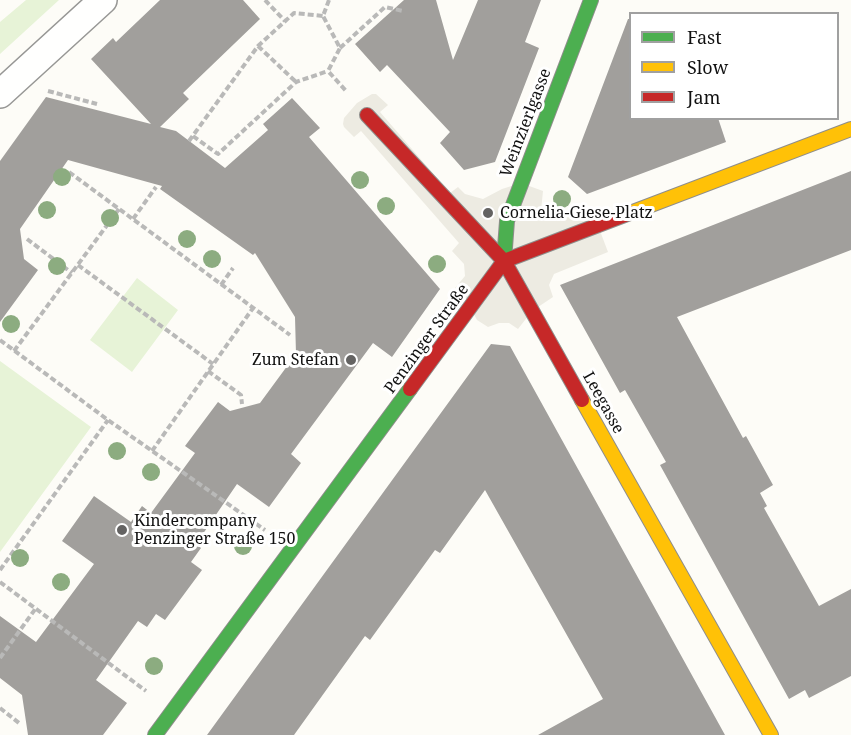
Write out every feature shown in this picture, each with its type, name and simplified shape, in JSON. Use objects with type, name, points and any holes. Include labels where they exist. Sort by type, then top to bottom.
[{"type":"street","points":[[0,94],[103,0]]},
{"type":"street","name":"Weinzierlgasse","points":[[504,261],[507,221],[591,0]]},
{"type":"street","name":"Leegasse","points":[[367,115],[504,261],[771,735]]},
{"type":"street","points":[[504,261],[851,129]]},
{"type":"street","name":"Penzinger Straße","points":[[155,735],[504,261]]},
{"type":"path","points":[[265,0],[285,21]]},
{"type":"path","points":[[322,16],[329,0]]},
{"type":"path","points":[[193,135],[218,154],[296,82],[327,71],[340,48],[385,7],[403,11]]},
{"type":"path","points":[[189,141],[258,46],[294,13],[322,16]]},
{"type":"path","points":[[322,16],[340,48]]},
{"type":"path","points":[[258,46],[296,82]]},
{"type":"path","points":[[29,68],[50,92],[97,104]]},
{"type":"path","points":[[327,71],[367,115]]},
{"type":"path","points":[[69,172],[290,334]]},
{"type":"path","points":[[133,219],[156,187]]},
{"type":"path","points":[[14,351],[119,209]]},
{"type":"path","points":[[27,239],[72,273]]},
{"type":"path","points":[[78,265],[213,364]]},
{"type":"path","points":[[221,285],[233,268]]},
{"type":"path","points":[[152,451],[253,308]]},
{"type":"path","points":[[0,340],[108,420],[292,549]]},
{"type":"path","points":[[208,371],[241,395],[242,404]]},
{"type":"path","points":[[0,570],[108,420]]},
{"type":"path","points":[[0,582],[173,711]]},
{"type":"path","points":[[0,658],[36,608]]},
{"type":"path","points":[[0,708],[19,723]]},
{"type":"green space","points":[[26,0],[59,0],[0,54],[0,22]]},
{"type":"green space","points":[[137,278],[178,310],[132,372],[90,340]]},
{"type":"green space","points":[[0,361],[91,427],[0,552]]},
{"type":"shaded area","name":"Cornelia-Giese-Platz","points":[[376,94],[388,105],[380,112],[450,193],[458,187],[465,194],[483,199],[502,189],[521,183],[543,191],[541,211],[553,219],[591,207],[608,252],[554,274],[549,285],[553,297],[532,311],[518,329],[509,323],[499,323],[488,327],[477,320],[463,294],[455,288],[465,276],[464,264],[452,251],[459,243],[361,131],[354,137],[344,127],[344,118],[357,103]]},
{"type":"building","points":[[160,0],[243,0],[260,19],[183,93],[189,99],[160,127],[176,131],[225,168],[268,130],[263,124],[292,98],[320,128],[309,137],[440,289],[392,357],[373,343],[291,454],[301,463],[269,507],[237,484],[196,544],[201,548],[191,562],[202,570],[165,620],[156,614],[147,627],[138,621],[96,680],[127,703],[103,735],[28,735],[22,695],[0,678],[0,616],[36,642],[94,564],[62,541],[94,496],[131,522],[142,506],[151,513],[195,453],[185,446],[218,402],[230,411],[260,403],[296,354],[295,317],[255,253],[253,255],[160,189],[162,186],[68,160],[20,229],[24,259],[38,270],[0,322],[0,161],[46,97],[151,124],[91,59],[113,38],[116,42]]},
{"type":"building","points":[[404,0],[436,0],[453,60],[478,0],[541,0],[525,42],[539,48],[495,162],[464,170],[440,143],[450,132],[387,65],[380,72],[355,44]]},
{"type":"building","points":[[629,19],[629,120],[719,120],[726,142],[587,194],[568,177]]},
{"type":"building","points":[[851,171],[851,250],[677,317],[743,438],[746,436],[773,485],[760,493],[767,506],[764,508],[819,606],[851,589],[851,676],[809,698],[805,690],[789,699],[660,465],[666,462],[625,390],[620,393],[560,285]]},
{"type":"building","points":[[491,344],[510,346],[725,735],[538,735],[603,699],[485,490],[440,553],[435,550],[370,640],[365,636],[294,735],[207,735]]},
{"type":"traffic: fast","points":[[504,261],[507,221],[591,0]]},
{"type":"traffic: fast","points":[[155,735],[410,389]]},
{"type":"traffic: slow","points":[[630,213],[851,129]]},
{"type":"traffic: slow","points":[[582,400],[771,735]]},
{"type":"traffic: jam","points":[[367,115],[504,261],[582,400]]},
{"type":"traffic: jam","points":[[410,389],[504,261],[630,213]]},
{"type":"place","name":"Cornelia-Giese-Platz","points":[[488,213]]},
{"type":"place","name":"Zum Stefan","points":[[351,360]]},
{"type":"place","name":"Kindercompany Penzinger Straße 150","points":[[122,530]]}]
